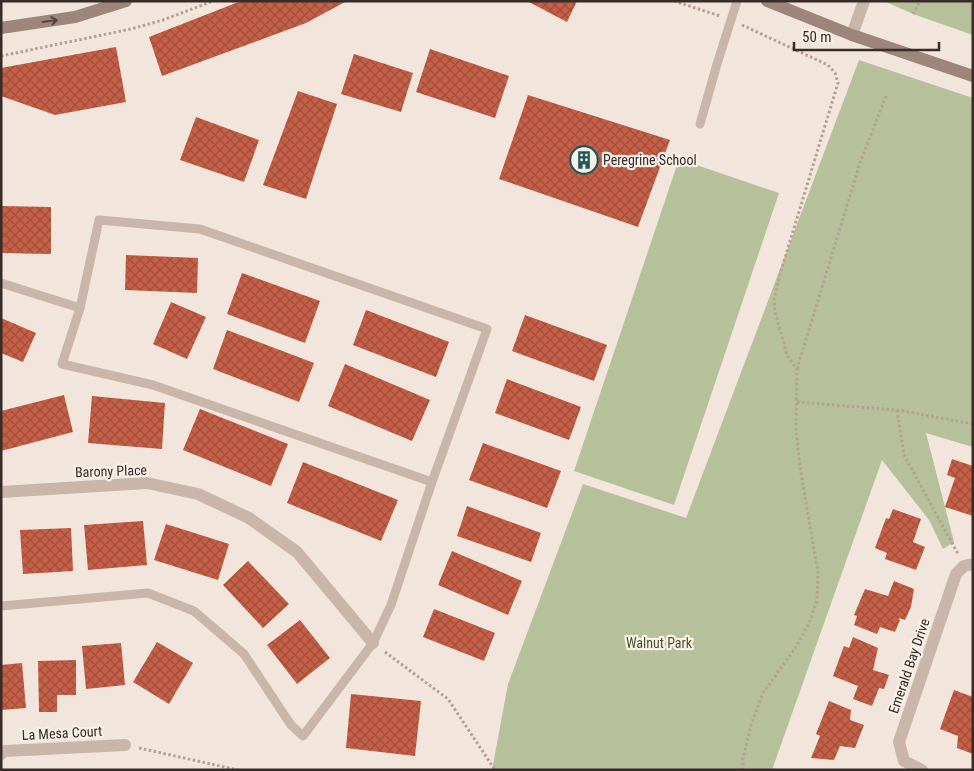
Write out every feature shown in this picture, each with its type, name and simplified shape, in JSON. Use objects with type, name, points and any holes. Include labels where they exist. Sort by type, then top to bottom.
[{"type":"street","points":[[1,28],[75,17],[125,1]]},
{"type":"street","points":[[768,1],[852,35],[973,76]]},
{"type":"street","points":[[852,35],[864,1]]},
{"type":"street","name":"Barony Place","points":[[1,492],[147,483],[198,494],[249,518],[297,552],[373,643]]},
{"type":"street","name":"Emerald Bay Drive","points":[[922,770],[904,761],[899,742],[956,574],[968,565]]},
{"type":"street","name":"La Mesa Court","points":[[1,754],[5,752],[125,745]]},
{"type":"lane","points":[[700,124],[737,1]]},
{"type":"lane","points":[[1,606],[148,593],[194,611],[244,654],[291,725],[303,736],[373,643],[392,605],[432,482],[487,330],[200,229],[100,220],[80,308],[62,364],[153,386],[432,482]]},
{"type":"lane","points":[[1,283],[80,308]]},
{"type":"path","points":[[1,56],[131,29],[163,20],[213,1]]},
{"type":"path","points":[[674,1],[710,11],[731,20],[828,65],[835,73],[838,83],[774,299],[775,312],[787,355],[797,369]]},
{"type":"path","points":[[913,14],[920,1]]},
{"type":"path","points":[[742,770],[750,725],[763,693],[796,647],[809,623],[817,600],[818,573],[800,466],[796,430],[797,369],[860,163],[886,96]]},
{"type":"path","points":[[797,402],[897,410],[973,424]]},
{"type":"path","points":[[897,410],[904,455],[968,565]]},
{"type":"path","points":[[373,643],[448,699],[495,770]]},
{"type":"path","points":[[125,745],[238,770]]},
{"type":"green space","points":[[884,1],[973,1],[973,35],[913,14]]},
{"type":"green space","name":"Walnut Park","points":[[859,60],[973,98],[973,447],[926,433],[954,542],[943,549],[929,520],[882,460],[772,770],[492,770],[508,684],[583,484],[686,518]]},
{"type":"green space","points":[[679,159],[779,193],[674,505],[574,471]]},
{"type":"building","points":[[241,1],[347,1],[306,23],[162,76],[149,37]]},
{"type":"building","points":[[527,1],[577,1],[567,22]]},
{"type":"building","points":[[116,47],[126,102],[55,115],[1,96],[1,68]]},
{"type":"building","points":[[430,49],[509,76],[495,118],[416,92]]},
{"type":"building","points":[[354,54],[413,73],[401,112],[341,94]]},
{"type":"building","points":[[298,91],[337,104],[306,199],[263,185]]},
{"type":"building","name":"Peregrine School","points":[[528,95],[670,140],[638,227],[499,179]]},
{"type":"building","points":[[196,117],[259,140],[244,182],[180,160]]},
{"type":"building","points":[[1,206],[51,207],[51,254],[1,253]]},
{"type":"building","points":[[126,255],[198,258],[197,293],[125,290]]},
{"type":"building","points":[[242,273],[320,301],[305,343],[227,314]]},
{"type":"building","points":[[171,302],[206,317],[187,359],[153,344]]},
{"type":"building","points":[[366,310],[449,342],[436,377],[353,345]]},
{"type":"building","points":[[525,315],[607,345],[594,381],[512,351]]},
{"type":"building","points":[[1,318],[36,333],[23,362],[1,353]]},
{"type":"building","points":[[227,330],[314,363],[299,402],[213,369]]},
{"type":"building","points":[[345,364],[430,400],[412,441],[328,406]]},
{"type":"building","points":[[507,379],[581,407],[569,440],[495,413]]},
{"type":"building","points":[[64,395],[73,432],[1,451],[1,411]]},
{"type":"building","points":[[92,396],[165,403],[162,449],[88,443]]},
{"type":"building","points":[[200,409],[288,444],[271,486],[183,450]]},
{"type":"building","points":[[483,443],[561,471],[547,508],[469,480]]},
{"type":"building","points":[[952,459],[973,466],[973,516],[945,507],[955,478],[947,475]]},
{"type":"building","points":[[303,462],[398,500],[381,541],[287,503]]},
{"type":"building","points":[[467,506],[541,533],[531,562],[457,536]]},
{"type":"building","points":[[893,509],[921,519],[913,542],[925,547],[916,570],[885,559],[887,553],[875,548],[886,518],[889,519]]},
{"type":"building","points":[[143,521],[147,565],[88,570],[84,525]]},
{"type":"building","points":[[166,524],[229,544],[218,580],[154,560]]},
{"type":"building","points":[[71,528],[73,571],[23,574],[20,530]]},
{"type":"building","points":[[452,551],[522,581],[508,615],[438,585]]},
{"type":"building","points":[[248,561],[289,604],[263,628],[223,585]]},
{"type":"building","points":[[894,581],[914,589],[911,607],[905,620],[899,618],[900,620],[895,632],[880,627],[877,634],[854,625],[857,616],[854,615],[865,589],[888,596]]},
{"type":"building","points":[[434,609],[495,633],[484,661],[423,637]]},
{"type":"building","points":[[300,620],[330,658],[297,684],[267,645]]},
{"type":"building","points":[[853,637],[878,648],[873,670],[889,675],[884,689],[879,688],[872,706],[853,699],[858,686],[833,676],[844,646],[849,648]]},
{"type":"building","points":[[157,642],[193,663],[169,704],[133,682]]},
{"type":"building","points":[[121,643],[125,685],[86,689],[82,646]]},
{"type":"building","points":[[76,660],[76,695],[57,695],[57,712],[39,712],[38,661]]},
{"type":"building","points":[[22,663],[26,708],[1,710],[1,665]]},
{"type":"building","points":[[954,690],[973,697],[973,754],[957,748],[958,736],[940,729]]},
{"type":"building","points":[[351,694],[421,701],[415,756],[346,748]]},
{"type":"building","points":[[829,701],[851,710],[850,720],[864,725],[855,748],[840,746],[834,760],[811,758],[820,736],[816,734]]},
{"type":"place","name":"Peregrine School","points":[[584,160]]}]
